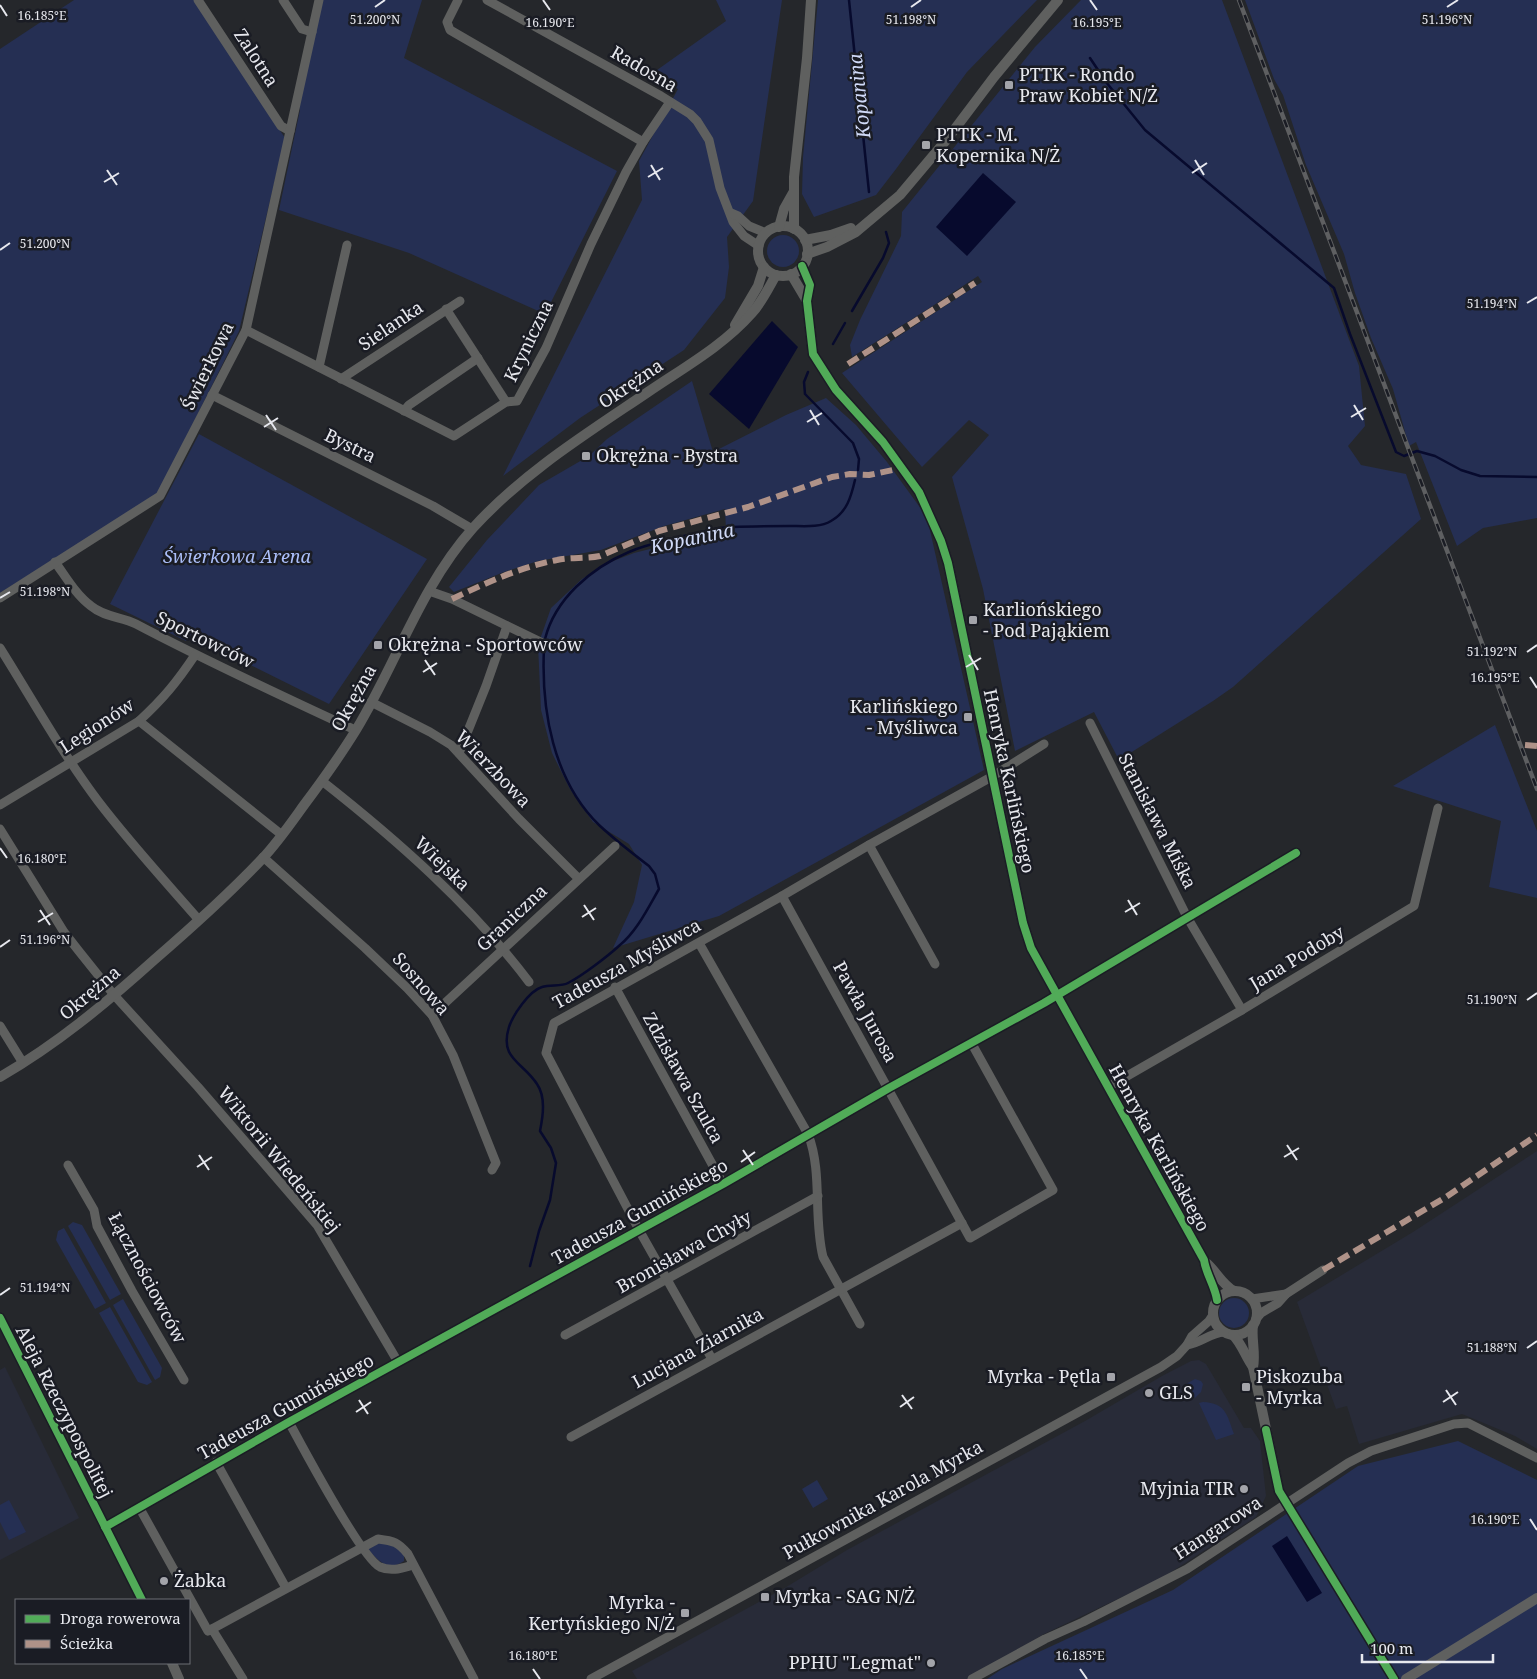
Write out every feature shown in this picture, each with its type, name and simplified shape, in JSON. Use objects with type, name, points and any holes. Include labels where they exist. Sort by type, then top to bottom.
[{"type":"street","name":"Zalotna","points":[[198,0],[281,126],[290,131]]},
{"type":"street","points":[[283,0],[302,29],[312,32]]},
{"type":"street","name":"Świerkowa","points":[[0,598],[160,496],[246,330],[319,0]]},
{"type":"street","points":[[458,0],[447,22],[450,30],[643,142]]},
{"type":"street","name":"Radosna","points":[[487,0],[690,114],[697,121],[708,140],[720,188],[733,222],[739,231],[759,246]]},
{"type":"street","points":[[794,229],[793,193],[811,0]]},
{"type":"street","points":[[807,254],[827,247],[856,232],[886,208],[906,188],[948,138],[994,76],[1058,0]]},
{"type":"street","name":"Kryniczna","points":[[246,330],[454,436],[506,402],[517,401],[546,348],[591,244],[626,172],[643,142],[670,102]]},
{"type":"street","points":[[779,227],[784,208],[793,193]]},
{"type":"street","points":[[731,213],[738,216],[749,226],[766,233]]},
{"type":"street","points":[[805,240],[839,233],[870,220]]},
{"type":"street","points":[[779,227],[794,229],[805,240],[807,254],[802,266],[791,274],[776,275],[764,267],[758,253],[759,246],[766,233],[779,227]]},
{"type":"street","points":[[319,367],[346,245]]},
{"type":"street","name":"Henryka Karlińskiego","points":[[802,266],[810,285],[807,301],[813,354],[836,390],[894,456],[919,492],[941,541],[948,563],[1027,937],[1031,948],[1204,1260],[1217,1300]]},
{"type":"street","name":"Okrężna","points":[[729,334],[758,286],[764,267]]},
{"type":"street","name":"Henryka Karlińskiego","points":[[791,274],[807,301]]},
{"type":"street","name":"Okrężna","points":[[0,1077],[63,1037],[114,996],[199,920],[263,858],[322,780],[355,730],[429,590],[472,529],[521,482],[552,457],[696,361],[729,334],[753,313],[776,275]]},
{"type":"street","name":"Sielanka","points":[[342,379],[460,301]]},
{"type":"street","points":[[446,309],[506,402]]},
{"type":"street","points":[[404,411],[478,358]]},
{"type":"street","name":"Bystra","points":[[212,396],[433,506],[472,529]]},
{"type":"street","name":"Sportowców","points":[[55,562],[78,594],[91,607],[103,614],[130,621],[195,655],[355,730]]},
{"type":"street","points":[[429,590],[452,599],[553,648]]},
{"type":"street","points":[[459,753],[486,686],[507,626]]},
{"type":"street","points":[[0,648],[71,763],[98,800],[199,920]]},
{"type":"street","name":"Legionów","points":[[0,805],[139,721],[175,685],[195,655]]},
{"type":"street","name":"Wierzbowa","points":[[371,702],[430,732],[451,745],[519,819],[578,878]]},
{"type":"street","points":[[139,721],[282,835]]},
{"type":"street","name":"Stanisława Miśka","points":[[1090,723],[1187,917],[1242,1010]]},
{"type":"street","name":"Tadeusza Myśliwca","points":[[712,1359],[638,1230],[546,1053],[554,1023],[615,987],[782,896],[869,844],[993,776],[1044,744]]},
{"type":"street","name":"Wiejska","points":[[322,780],[358,809],[436,880],[504,948],[529,982]]},
{"type":"street","name":"Jana Podoby","points":[[1108,1087],[1242,1010],[1414,906],[1438,808]]},
{"type":"street","name":"Wiktorii Wiedeńskiej","points":[[0,829],[64,932],[114,996],[198,1087],[317,1225],[398,1362]]},
{"type":"street","points":[[869,844],[935,964]]},
{"type":"street","name":"Graniczna","points":[[432,1015],[578,878],[615,846]]},
{"type":"street","name":"Tadeusza Gumińskiego","points":[[105,1527],[216,1462],[723,1184],[889,1088],[1057,996],[1296,853]]},
{"type":"street","name":"Sosnowa","points":[[263,858],[365,948],[432,1015],[453,1056],[496,1163],[492,1170]]},
{"type":"street","name":"Pawła Jurosa","points":[[782,896],[962,1223]]},
{"type":"street","points":[[699,942],[808,1134],[812,1144],[818,1196],[820,1245],[823,1257],[860,1324]]},
{"type":"street","name":"Zdzisława Szulca","points":[[615,987],[723,1184]]},
{"type":"street","points":[[0,1026],[24,1063]]},
{"type":"street","points":[[962,1223],[970,1238],[1053,1190],[972,1044]]},
{"type":"street","name":"Łącznościowców","points":[[68,1165],[94,1210],[97,1226],[123,1275],[184,1380]]},
{"type":"street","name":"Bronisława Chyły","points":[[565,1335],[818,1196]]},
{"type":"street","name":"Lucjana Ziarnika","points":[[571,1437],[962,1223]]},
{"type":"street","name":"Henryka Karlińskiego","points":[[1204,1260],[1224,1284],[1234,1291]]},
{"type":"street","points":[[1228,1334],[1243,1333],[1255,1322],[1261,1313],[1278,1303],[1286,1294],[1324,1270]]},
{"type":"street","points":[[1253,1367],[1241,1344],[1216,1325],[1212,1315],[1217,1300],[1225,1293],[1242,1292],[1252,1299],[1256,1306],[1252,1338],[1255,1355],[1253,1367],[1277,1484],[1286,1504],[1394,1679]]},
{"type":"street","points":[[1252,1299],[1286,1294]]},
{"type":"street","name":"Pułkownika Karola Myrka","points":[[591,1679],[1161,1367],[1187,1345],[1192,1336],[1209,1321],[1212,1315]]},
{"type":"street","name":"Aleja Rzeczypospolitej","points":[[0,1318],[141,1599]]},
{"type":"street","name":"Pułkownika Karola Myrka","points":[[1187,1345],[1193,1344],[1212,1334],[1228,1334]]},
{"type":"street","points":[[289,1422],[369,1558],[379,1567],[393,1570],[413,1565]]},
{"type":"street","name":"Hangarowa","points":[[972,1679],[1045,1639],[1083,1622],[1187,1569],[1360,1455],[1454,1424],[1468,1424],[1537,1458]]},
{"type":"street","points":[[216,1462],[286,1588]]},
{"type":"street","points":[[140,1507],[208,1631],[378,1539],[392,1540],[400,1544],[408,1554],[474,1679]]},
{"type":"street","points":[[1406,1679],[1537,1598]]},
{"type":"street","points":[[212,1629],[243,1679]]},
{"type":"street","points":[[172,1664],[179,1679]]},
{"type":"shaded area","points":[[983,173],[1016,202],[967,256],[936,227]]},
{"type":"shaded area","points":[[772,321],[798,347],[749,429],[709,394]]},
{"type":"shaded area","points":[[1537,1151],[1537,1449],[1515,1436],[1462,1414],[1359,1444],[1347,1406],[1336,1409],[1297,1302],[1413,1232]]},
{"type":"shaded area","points":[[1199,1360],[1206,1364],[1244,1428],[1251,1428],[1260,1441],[1266,1496],[1256,1517],[1162,1578],[1044,1634],[968,1679],[637,1679],[632,1671],[783,1589],[847,1550],[1085,1421],[1162,1376],[1191,1361]]},
{"type":"shaded area","points":[[5,1367],[79,1518],[0,1560],[0,1370]]},
{"type":"shaded area","points":[[1287,1536],[1322,1593],[1307,1602],[1272,1546]]},
{"type":"green space","points":[[74,0],[194,0],[285,138],[239,331],[158,494],[0,593],[0,49]]},
{"type":"green space","points":[[323,0],[422,0],[404,58],[617,171],[545,314],[409,253],[279,210],[300,110],[299,106]]},
{"type":"green space","points":[[716,0],[782,0],[753,201],[727,237],[729,267],[725,298],[684,350],[580,418],[503,476],[642,200],[639,161],[678,89],[650,75],[726,21]]},
{"type":"green space","points":[[818,0],[1037,0],[967,72],[876,195],[814,217],[802,194],[803,157]]},
{"type":"green space","points":[[1081,0],[1222,0],[1359,366],[1365,426],[1348,446],[1361,465],[1406,474],[1421,519],[1233,687],[1119,760],[1094,712],[1015,751],[983,589],[952,477],[989,435],[969,420],[922,467],[842,373],[982,282],[978,276],[852,357],[850,345],[860,320],[901,236],[902,212],[1035,47]]},
{"type":"green space","points":[[1245,0],[1537,0],[1537,518],[1483,528],[1457,546],[1416,442],[1409,446],[1393,389],[1371,338],[1344,254],[1306,165],[1283,95],[1274,79]]},
{"type":"green space","points":[[783,235],[789,236],[794,240],[798,245],[798,257],[794,262],[789,266],[783,267],[777,266],[772,262],[768,257],[767,251],[768,245],[772,240],[777,236]]},
{"type":"green space","points":[[692,381],[713,452],[786,415],[826,398],[856,425],[887,462],[927,517],[984,770],[719,916],[613,948],[634,902],[642,865],[629,844],[593,822],[570,789],[552,753],[541,710],[538,645],[551,608],[582,579],[608,563],[634,553],[726,530],[725,509],[664,526],[601,550],[538,561],[454,592],[449,587],[487,540],[539,485],[589,456],[607,439]]},
{"type":"green space","name":"Świerkowa Arena","points":[[199,434],[427,559],[329,704],[190,635],[186,641],[110,604]]},
{"type":"green space","points":[[1495,725],[1537,831],[1537,898],[1489,887],[1501,821],[1393,786]]},
{"type":"green space","points":[[73,1222],[82,1225],[121,1294],[110,1300],[68,1226]]},
{"type":"green space","points":[[64,1228],[106,1303],[95,1309],[56,1240],[58,1231]]},
{"type":"green space","points":[[1234,1298],[1245,1302],[1249,1313],[1245,1324],[1234,1328],[1223,1324],[1219,1313],[1223,1302]]},
{"type":"green space","points":[[123,1299],[162,1368],[160,1377],[155,1380],[113,1305]]},
{"type":"green space","points":[[110,1307],[152,1382],[147,1385],[138,1382],[99,1313]]},
{"type":"green space","points":[[1195,1379],[1203,1384],[1201,1392],[1195,1398],[1186,1384]]},
{"type":"green space","points":[[1199,1403],[1217,1405],[1224,1411],[1234,1434],[1216,1440]]},
{"type":"green space","points":[[1458,1441],[1537,1480],[1537,1679],[987,1679],[1002,1669],[1173,1590],[1358,1466]]},
{"type":"green space","points":[[817,1480],[828,1499],[813,1508],[802,1489]]},
{"type":"green space","points":[[9,1500],[26,1532],[9,1540],[0,1522],[0,1505]]},
{"type":"green space","points":[[381,1543],[396,1547],[404,1554],[404,1561],[388,1565],[380,1561],[368,1549],[372,1545]]},
{"type":"waterway","name":"Kopanina","points":[[849,0],[869,192]]},
{"type":"waterway","points":[[1090,58],[1106,82],[1145,130],[1334,288],[1396,452],[1404,456],[1417,451],[1435,456],[1461,470],[1480,476],[1537,477]]},
{"type":"waterway","name":"Kopanina","points":[[852,311],[883,258],[889,243],[886,232]]},
{"type":"waterway","name":"Kopanina","points":[[833,344],[845,323]]},
{"type":"waterway","name":"Kopanina","points":[[808,372],[804,382],[805,394],[853,443],[859,459],[858,470]]},
{"type":"waterway","name":"Kopanina","points":[[545,639],[557,611],[576,586],[615,559],[649,545],[720,528],[822,525],[845,509],[855,480]]},
{"type":"waterway","name":"Kopanina","points":[[530,1266],[539,1231],[550,1200],[556,1163],[551,1148],[540,1131],[543,1107],[540,1089],[510,1053],[507,1046],[509,1027],[522,1004],[537,989],[568,983],[609,955],[620,945],[637,926],[659,889],[655,874],[649,866],[599,825],[583,807],[571,787],[553,743],[548,719],[545,695],[544,648]]},
{"type":"railway","points":[[1239,0],[1537,789]]},
{"type":"marked path","points":[[848,364],[975,283]]},
{"type":"marked path","points":[[452,599],[516,571],[562,559],[600,556],[659,531],[748,507],[832,477],[850,474],[869,475],[902,468]]},
{"type":"marked path","points":[[1525,745],[1537,746]]},
{"type":"marked path","points":[[1323,1270],[1446,1197],[1537,1135]]},
{"type":"cycle path","points":[[802,266],[810,285],[807,301],[813,354],[836,390],[883,442],[919,492],[941,541],[948,563],[1023,923],[1031,948],[1204,1260],[1217,1300]]},
{"type":"cycle path","points":[[105,1527],[289,1422],[723,1184],[889,1088],[1044,1003],[1296,853]]},
{"type":"cycle path","points":[[0,1318],[141,1599]]},
{"type":"cycle path","points":[[1266,1430],[1279,1491],[1394,1679]]},
{"type":"place","name":"PTTK - Rondo Praw Kobiet N/Ż","points":[[1009,85]]},
{"type":"place","name":"PTTK - M. Kopernika N/Ż","points":[[926,145]]},
{"type":"place","name":"Okrężna - Bystra","points":[[586,456]]},
{"type":"place","name":"Karliońskiego - Pod Pająkiem","points":[[973,620]]},
{"type":"place","name":"Okrężna - Sportowców","points":[[378,645]]},
{"type":"place","name":"Karlińskiego - Myśliwca","points":[[968,717]]},
{"type":"place","name":"Myrka - Pętla","points":[[1111,1377]]},
{"type":"place","name":"Piskozuba - Myrka","points":[[1246,1387]]},
{"type":"place","name":"GLS","points":[[1149,1393]]},
{"type":"place","name":"Myjnia TIR","points":[[1244,1489]]},
{"type":"place","name":"Żabka","points":[[164,1581]]},
{"type":"place","name":"Myrka - SAG N/Ż","points":[[765,1597]]},
{"type":"place","name":"Myrka - Kertyńskiego N/Ż","points":[[685,1613]]},
{"type":"place","name":"PPHU \"Legmat\"","points":[[931,1663]]}]
